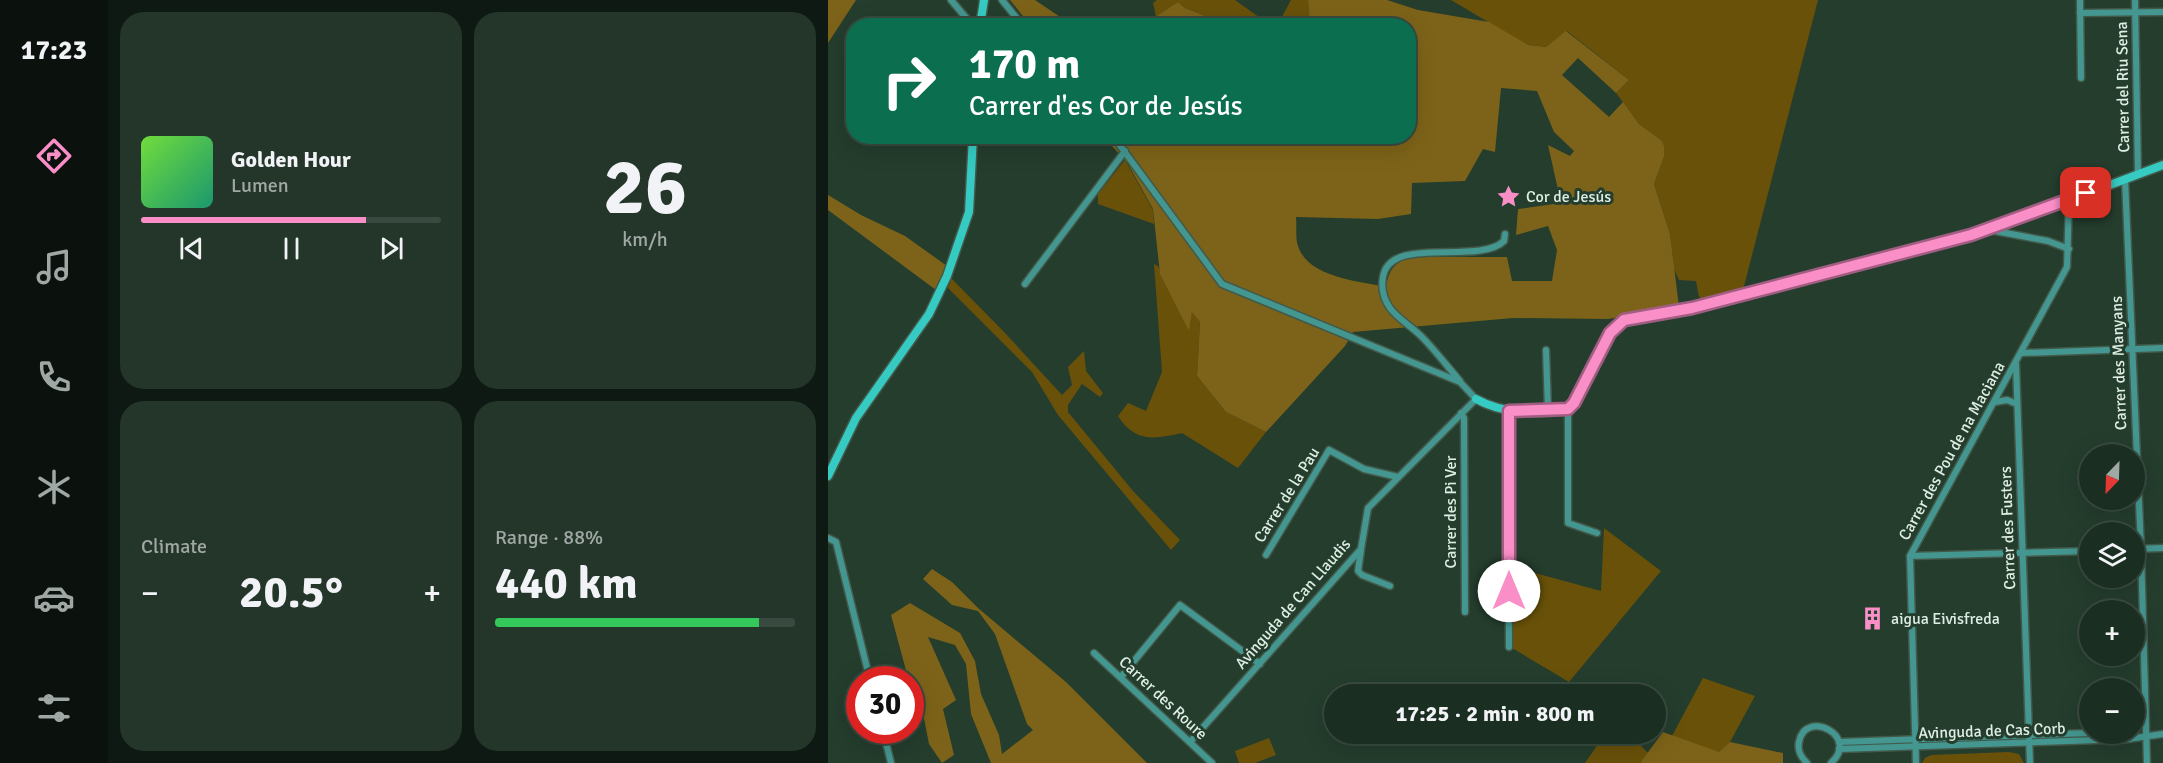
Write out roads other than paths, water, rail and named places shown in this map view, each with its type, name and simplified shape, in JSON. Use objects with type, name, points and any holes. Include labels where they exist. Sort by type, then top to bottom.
[{"type":"street","points":[[951,0],[966,18]]},
{"type":"street","points":[[981,18],[984,0]]},
{"type":"street","points":[[1002,0],[1017,18]]},
{"type":"street","points":[[2080,0],[2081,78]]},
{"type":"street","name":"Carrer del Riu Sena","points":[[2135,0],[2138,174]]},
{"type":"street","points":[[2080,13],[2163,12]]},
{"type":"street","points":[[828,476],[856,418],[929,314],[947,276],[969,212],[973,144]]},
{"type":"street","points":[[1119,144],[1221,284],[1460,382]]},
{"type":"street","points":[[1025,284],[1125,151]]},
{"type":"street","points":[[1505,234],[1504,241],[1490,250],[1407,254],[1393,261],[1384,273],[1383,296],[1391,310],[1423,338],[1476,399],[1492,407],[1509,411],[1568,409],[1574,403],[1610,333],[1624,320],[1692,308],[1989,230],[2163,165]]},
{"type":"street","name":"Carrer des Manyans","points":[[2125,179],[2137,522]]},
{"type":"street","name":"Carrer des Pou de na Maciana","points":[[1916,763],[1910,556],[2067,267],[2069,200]]},
{"type":"street","points":[[1989,230],[2048,241],[2069,249]]},
{"type":"street","points":[[2022,353],[2163,348]]},
{"type":"street","points":[[1546,350],[1548,410]]},
{"type":"street","name":"Carrer des Fusters","points":[[2016,363],[2030,763]]},
{"type":"street","name":"Avinguda de Can Llaudis","points":[[1190,742],[1361,549],[1368,508],[1476,399]]},
{"type":"street","points":[[1994,402],[2007,400],[2017,404]]},
{"type":"street","points":[[1568,409],[1568,523],[1597,533]]},
{"type":"street","points":[[1509,411],[1509,647]]},
{"type":"street","name":"Carrer des Pi Ver","points":[[1461,413],[1464,418],[1465,612]]},
{"type":"street","name":"Carrer de la Pau","points":[[1266,555],[1329,450],[1364,469],[1398,477]]},
{"type":"street","points":[[828,538],[836,542],[867,666]]},
{"type":"street","points":[[2145,549],[2163,548]]},
{"type":"street","points":[[1361,549],[1358,571],[1362,575],[1390,586]]},
{"type":"street","points":[[1910,556],[2079,551]]},
{"type":"street","name":"Carrer des Manyans","points":[[2140,588],[2147,763]]},
{"type":"street","points":[[1120,677],[1180,605],[1260,664]]},
{"type":"street","name":"Carrer des Roure","points":[[1094,653],[1212,763]]},
{"type":"street","points":[[1807,763],[1801,757],[1798,744],[1808,729],[1814,726],[1827,728],[1839,746],[1831,763]]},
{"type":"street","name":"Avinguda de Cas Corb","points":[[1839,746],[1916,739],[2079,733]]},
{"type":"street","name":"Avinguda de Cas Corb","points":[[1839,746],[1916,747],[2030,743],[2131,739],[2163,734]]},
{"type":"street","points":[[886,744],[891,763]]},
{"type":"place","name":"Cor de Jesús","points":[[1508,197]]},
{"type":"place","name":"aigua Eivisfreda","points":[[1873,619]]}]
